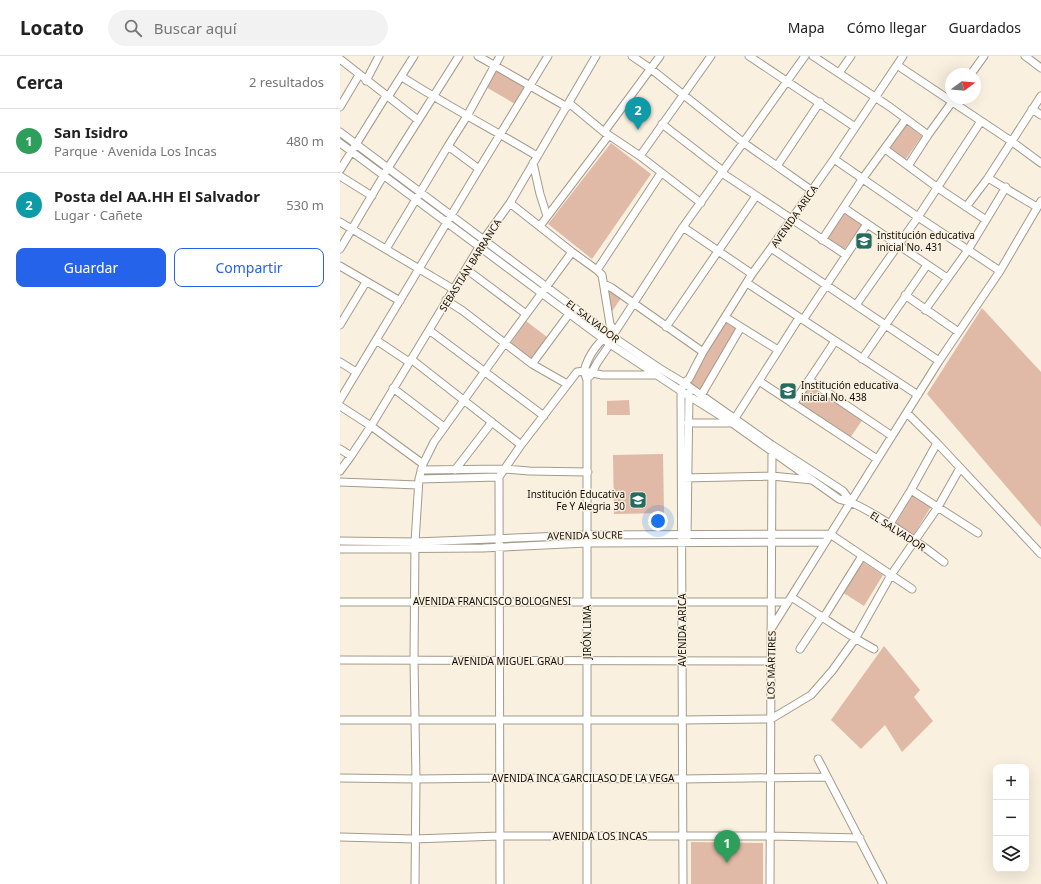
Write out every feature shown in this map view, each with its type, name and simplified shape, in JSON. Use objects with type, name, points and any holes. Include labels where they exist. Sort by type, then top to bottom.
[{"type":"street","points":[[366,81],[379,56]]},
{"type":"street","points":[[340,170],[387,96],[402,77],[412,56]]},
{"type":"street","points":[[340,249],[418,120],[459,56]]},
{"type":"street","points":[[478,56],[568,105],[640,156],[661,174],[701,203]]},
{"type":"street","points":[[386,249],[417,200],[448,146],[468,116],[500,56]]},
{"type":"street","points":[[340,400],[478,169],[548,56]]},
{"type":"street","name":"SEBASTIÁN BARRANCA","points":[[340,471],[352,456],[371,426],[480,246],[510,203],[596,56]]},
{"type":"street","points":[[632,56],[651,69],[744,143],[811,190]]},
{"type":"street","points":[[540,226],[660,56]]},
{"type":"street","points":[[640,156],[682,95],[712,56]]},
{"type":"street","points":[[749,56],[786,82],[820,102],[855,126]]},
{"type":"street","points":[[587,380],[612,336],[683,227],[744,143],[804,56]]},
{"type":"street","points":[[813,56],[928,135]]},
{"type":"street","points":[[839,73],[851,56]]},
{"type":"street","name":"AVENIDA ARICA","points":[[683,884],[685,836],[685,720],[684,478],[681,391],[703,352],[752,274],[834,159],[903,56]]},
{"type":"street","points":[[975,68],[984,56]]},
{"type":"street","points":[[1026,56],[1041,68]]},
{"type":"street","points":[[341,58],[366,81],[418,120]]},
{"type":"street","points":[[897,65],[945,95]]},
{"type":"street","points":[[340,107],[359,75]]},
{"type":"street","points":[[402,77],[537,156]]},
{"type":"street","points":[[966,207],[988,178],[1041,96]]},
{"type":"street","points":[[776,166],[820,102]]},
{"type":"street","points":[[908,166],[950,104]]},
{"type":"street","points":[[958,104],[1041,163]]},
{"type":"street","points":[[1032,109],[1041,115]]},
{"type":"street","points":[[822,240],[863,178],[906,119]]},
{"type":"street","points":[[856,305],[938,188],[981,121]]},
{"type":"street","points":[[662,124],[756,196],[846,256]]},
{"type":"street","name":"EL SALVADOR","points":[[340,132],[356,144],[417,200],[569,314],[612,336],[656,375],[688,396],[699,399],[734,421],[839,499],[851,502],[890,524],[915,540],[944,562]]},
{"type":"street","name":"EL SALVADOR","points":[[340,142],[386,172],[421,192],[612,336],[659,368],[687,381]]},
{"type":"street","points":[[448,146],[478,169]]},
{"type":"street","points":[[885,149],[938,188],[986,220]]},
{"type":"street","points":[[834,159],[1000,271]]},
{"type":"street","points":[[533,163],[547,216]]},
{"type":"street","points":[[597,270],[661,174]]},
{"type":"street","points":[[340,176],[372,196]]},
{"type":"street","points":[[771,629],[939,360],[1000,271],[1039,204],[988,178]]},
{"type":"street","points":[[925,310],[968,250],[1006,187]]},
{"type":"street","points":[[666,327],[756,196]]},
{"type":"street","points":[[510,203],[602,275],[610,324],[612,328],[612,336],[591,355],[584,371]]},
{"type":"street","points":[[844,208],[947,278]]},
{"type":"street","points":[[340,222],[453,289]]},
{"type":"street","points":[[688,423],[734,421],[778,350],[826,285],[867,224]]},
{"type":"street","points":[[683,227],[752,274]]},
{"type":"street","points":[[771,248],[884,325],[939,360]]},
{"type":"street","points":[[415,884],[414,839],[416,779],[414,602],[418,482],[428,452],[444,427],[572,252]]},
{"type":"street","points":[[862,359],[884,325],[927,265]]},
{"type":"street","points":[[340,266],[400,300]]},
{"type":"street","points":[[466,269],[526,314]]},
{"type":"street","points":[[341,322],[366,282]]},
{"type":"street","points":[[747,283],[918,395]]},
{"type":"street","points":[[604,284],[612,288],[703,352]]},
{"type":"street","points":[[905,296],[958,332]]},
{"type":"street","points":[[446,300],[532,364],[567,384]]},
{"type":"street","points":[[532,364],[569,314]]},
{"type":"street","points":[[726,317],[778,350]]},
{"type":"street","points":[[699,399],[741,327]]},
{"type":"street","points":[[429,330],[544,416]]},
{"type":"street","points":[[376,340],[410,360],[521,445]]},
{"type":"street","points":[[793,404],[835,341]]},
{"type":"street","points":[[340,362],[356,372]]},
{"type":"street","points":[[500,884],[499,477],[521,445],[577,372],[584,371],[602,375],[656,375]]},
{"type":"street","name":"JIRÓN LIMA","points":[[584,371],[587,380],[588,472],[586,601],[587,884]]},
{"type":"street","points":[[809,380],[892,436]]},
{"type":"street","name":"AVENIDA ARICA","points":[[684,478],[688,423],[688,396],[690,388],[687,381]]},
{"type":"street","points":[[759,381],[877,459]]},
{"type":"street","points":[[393,388],[444,427]]},
{"type":"street","name":"EL SALVADOR","points":[[690,388],[699,399]]},
{"type":"street","points":[[340,406],[371,426],[422,467],[456,470],[505,469],[588,472]]},
{"type":"street","points":[[907,413],[1041,554]]},
{"type":"street","points":[[456,470],[492,422]]},
{"type":"street","points":[[890,524],[937,443]]},
{"type":"street","points":[[340,449],[352,456]]},
{"type":"street","name":"EL SALVADOR","points":[[772,449],[843,491],[851,502]]},
{"type":"street","name":"LOS MÁRTIRES","points":[[770,884],[772,449]]},
{"type":"street","points":[[340,720],[771,719],[814,693],[832,671],[855,639],[891,575],[938,507],[960,468]]},
{"type":"street","points":[[684,478],[772,476],[813,480]]},
{"type":"street","points":[[340,482],[418,482],[499,477]]},
{"type":"street","points":[[911,490],[978,533]]},
{"type":"street","name":"AVENIDA SUCRE","points":[[340,549],[489,540],[499,538],[587,534],[830,534]]},
{"type":"street","points":[[830,534],[912,589]]},
{"type":"street","name":"AVENIDA SUCRE","points":[[340,541],[500,547],[587,543],[825,542]]},
{"type":"street","points":[[800,649],[823,617],[862,556]]},
{"type":"street","points":[[789,600],[823,617],[855,639],[874,649]]},
{"type":"street","name":"AVENIDA FRANCISCO BOLOGNESI","points":[[340,602],[772,602],[789,600]]},
{"type":"street","name":"AVENIDA MIGUEL GRAU","points":[[340,660],[771,661]]},
{"type":"street","points":[[818,759],[826,777],[860,838],[883,884]]},
{"type":"street","name":"AVENIDA INCA GARCILASO DE LA VEGA","points":[[340,778],[826,777]]},
{"type":"street","name":"AVENIDA LOS INCAS","points":[[340,837],[414,839],[499,836],[771,836],[860,838]]},
{"type":"street","name":"AVENIDA ARICA","points":[[685,836],[688,884]]},
{"type":"shaded area","points":[[496,70],[525,86],[515,104],[486,87]]},
{"type":"shaded area","points":[[907,125],[922,136],[906,159],[890,148]]},
{"type":"shaded area","points":[[611,143],[651,174],[592,259],[548,224]]},
{"type":"shaded area","points":[[844,212],[862,223],[862,225],[843,251],[825,239]]},
{"type":"shaded area","points":[[609,289],[621,298],[611,313],[607,290]]},
{"type":"shaded area","points":[[982,308],[1041,372],[1041,527],[927,394]]},
{"type":"shaded area","points":[[526,321],[547,337],[531,360],[510,344]]},
{"type":"shaded area","points":[[726,321],[738,327],[702,390],[690,383]]},
{"type":"shaded area","points":[[809,383],[863,419],[850,438],[796,403]]},
{"type":"shaded area","points":[[629,400],[630,415],[607,415],[607,401]]},
{"type":"shaded area","points":[[663,454],[664,513],[614,514],[613,455]]},
{"type":"shaded area","points":[[914,493],[932,505],[914,534],[896,523]]},
{"type":"shaded area","points":[[861,562],[883,575],[864,606],[842,592]]},
{"type":"shaded area","points":[[884,646],[920,690],[914,697],[933,721],[902,752],[885,725],[861,749],[831,720]]},
{"type":"shaded area","points":[[691,842],[763,843],[763,884],[691,884]]},
{"type":"place","name":"Posta del AA.HH El Salvador","points":[[638,130]]},
{"type":"place","name":"Institución educativa inicial No. 431","points":[[864,241]]},
{"type":"place","name":"Institución educativa inicial No. 438","points":[[788,391]]},
{"type":"place","name":"Institución Educativa Fe Y Alegria 30","points":[[638,500]]},
{"type":"place","name":"San Isidro","points":[[727,863]]}]
